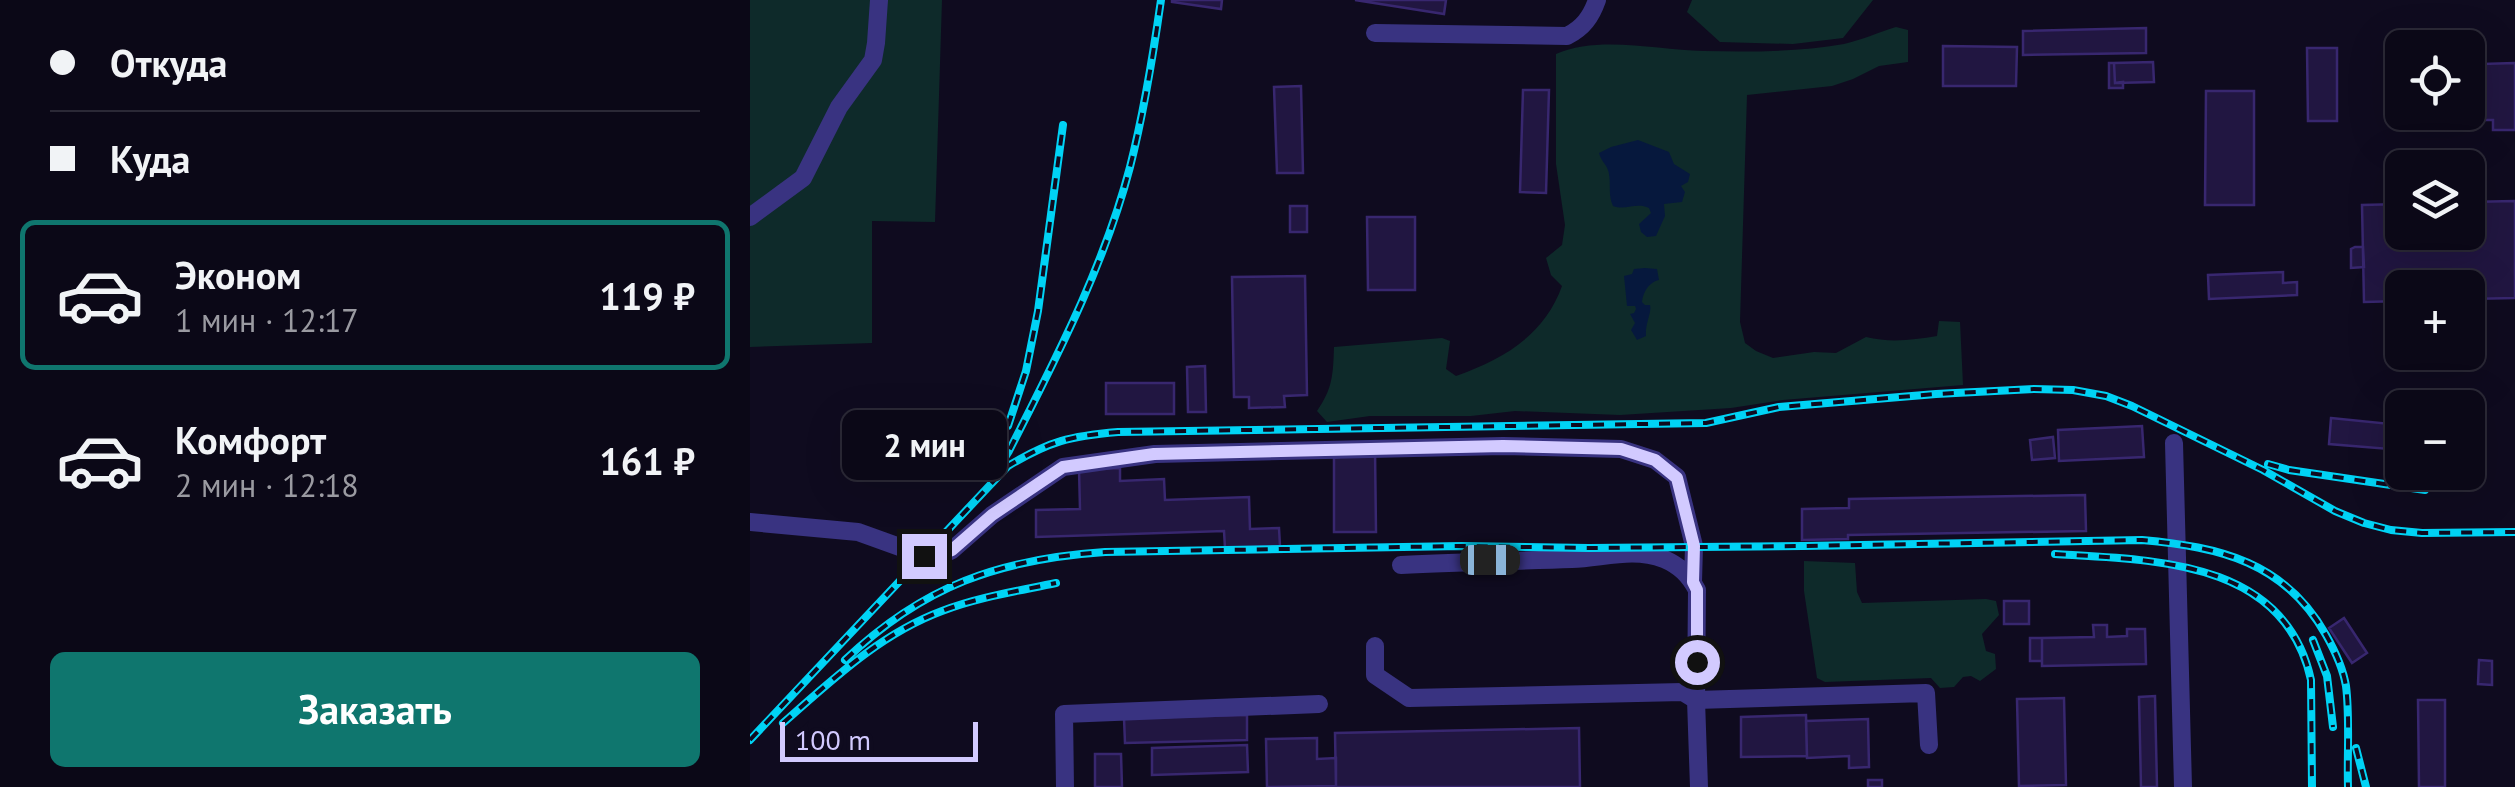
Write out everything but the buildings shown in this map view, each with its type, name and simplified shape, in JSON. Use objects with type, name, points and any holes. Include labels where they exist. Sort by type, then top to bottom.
[{"type":"street","points":[[750,217],[803,178],[838,106],[873,60],[878,0]]},
{"type":"street","points":[[1375,33],[1566,36],[1587,21],[1597,0]]},
{"type":"street","points":[[2174,443],[2183,787]]},
{"type":"street","points":[[750,522],[858,532],[933,558],[952,550],[992,515],[1063,467],[1154,454],[1503,446],[1621,449],[1655,460],[1677,478],[1694,546],[1693,582]]},
{"type":"street","points":[[1401,565],[1640,554],[1664,560],[1689,574],[1697,590],[1699,787]]},
{"type":"street","points":[[1375,646],[1375,675],[1409,698],[1683,692],[1696,700],[1926,694],[1929,745]]},
{"type":"street","points":[[1065,787],[1064,714],[1319,704]]},
{"type":"green space","points":[[750,0],[942,0],[935,222],[872,221],[872,343],[750,347]]},
{"type":"green space","points":[[1692,0],[1873,0],[1843,38],[1793,44],[1720,42],[1687,12]]},
{"type":"green space","points":[[1896,27],[1908,30],[1908,62],[1879,66],[1832,86],[1747,95],[1740,322],[1745,343],[1773,358],[1836,353],[1866,337],[1910,340],[1937,336],[1939,321],[1960,322],[1963,385],[1620,415],[1515,411],[1471,416],[1370,416],[1327,422],[1317,411],[1331,380],[1334,347],[1442,338],[1450,341],[1446,369],[1456,376],[1505,353],[1544,319],[1562,286],[1551,275],[1546,258],[1562,245],[1565,225],[1556,164],[1556,54],[1610,44],[1703,51],[1809,49],[1851,42]]},
{"type":"green space","points":[[1804,561],[1855,563],[1857,592],[1862,603],[1996,601],[1999,615],[1982,634],[1986,651],[1995,654],[1996,669],[1980,681],[1963,677],[1954,687],[1940,688],[1931,678],[1825,682],[1817,678],[1804,591]]},
{"type":"water","points":[[1638,140],[1669,152],[1674,164],[1690,174],[1688,182],[1681,186],[1685,192],[1682,202],[1664,204],[1665,216],[1656,236],[1647,237],[1639,224],[1651,213],[1649,208],[1613,206],[1608,171],[1599,153]]},
{"type":"water","points":[[1645,268],[1657,269],[1659,280],[1649,285],[1644,295],[1642,302],[1650,305],[1650,311],[1646,336],[1637,340],[1631,330],[1635,323],[1630,314],[1636,309],[1627,306],[1624,276]]},
{"type":"railway","points":[[998,468],[1061,348],[1107,241],[1135,146],[1161,0]]},
{"type":"railway","points":[[1008,426],[1026,371],[1038,311],[1063,125]]},
{"type":"railway","points":[[750,740],[1008,466],[1049,445],[1101,434],[1706,423],[1779,407],[1936,394],[2073,390],[2132,406],[2364,523],[2422,533],[2515,532]]},
{"type":"railway","points":[[2268,464],[2385,484]]},
{"type":"railway","points":[[845,660],[904,613],[964,581],[1031,561],[1105,552],[2142,540],[2198,548],[2248,563],[2291,590],[2310,610],[2333,647],[2345,679],[2348,787]]},
{"type":"railway","points":[[2055,554],[2134,559],[2211,574],[2245,589],[2274,611],[2297,640],[2311,680],[2312,787]]},
{"type":"railway","points":[[783,723],[858,660],[919,621],[970,602],[1056,583]]},
{"type":"railway","points":[[2313,640],[2327,676],[2333,727]]},
{"type":"railway","points":[[2356,748],[2366,787]]},
{"type":"route","points":[[924,556],[933,558],[952,550],[992,515],[1063,467],[1154,454],[1503,446],[1621,449],[1655,460],[1677,478],[1694,550],[1697,662]]}]
